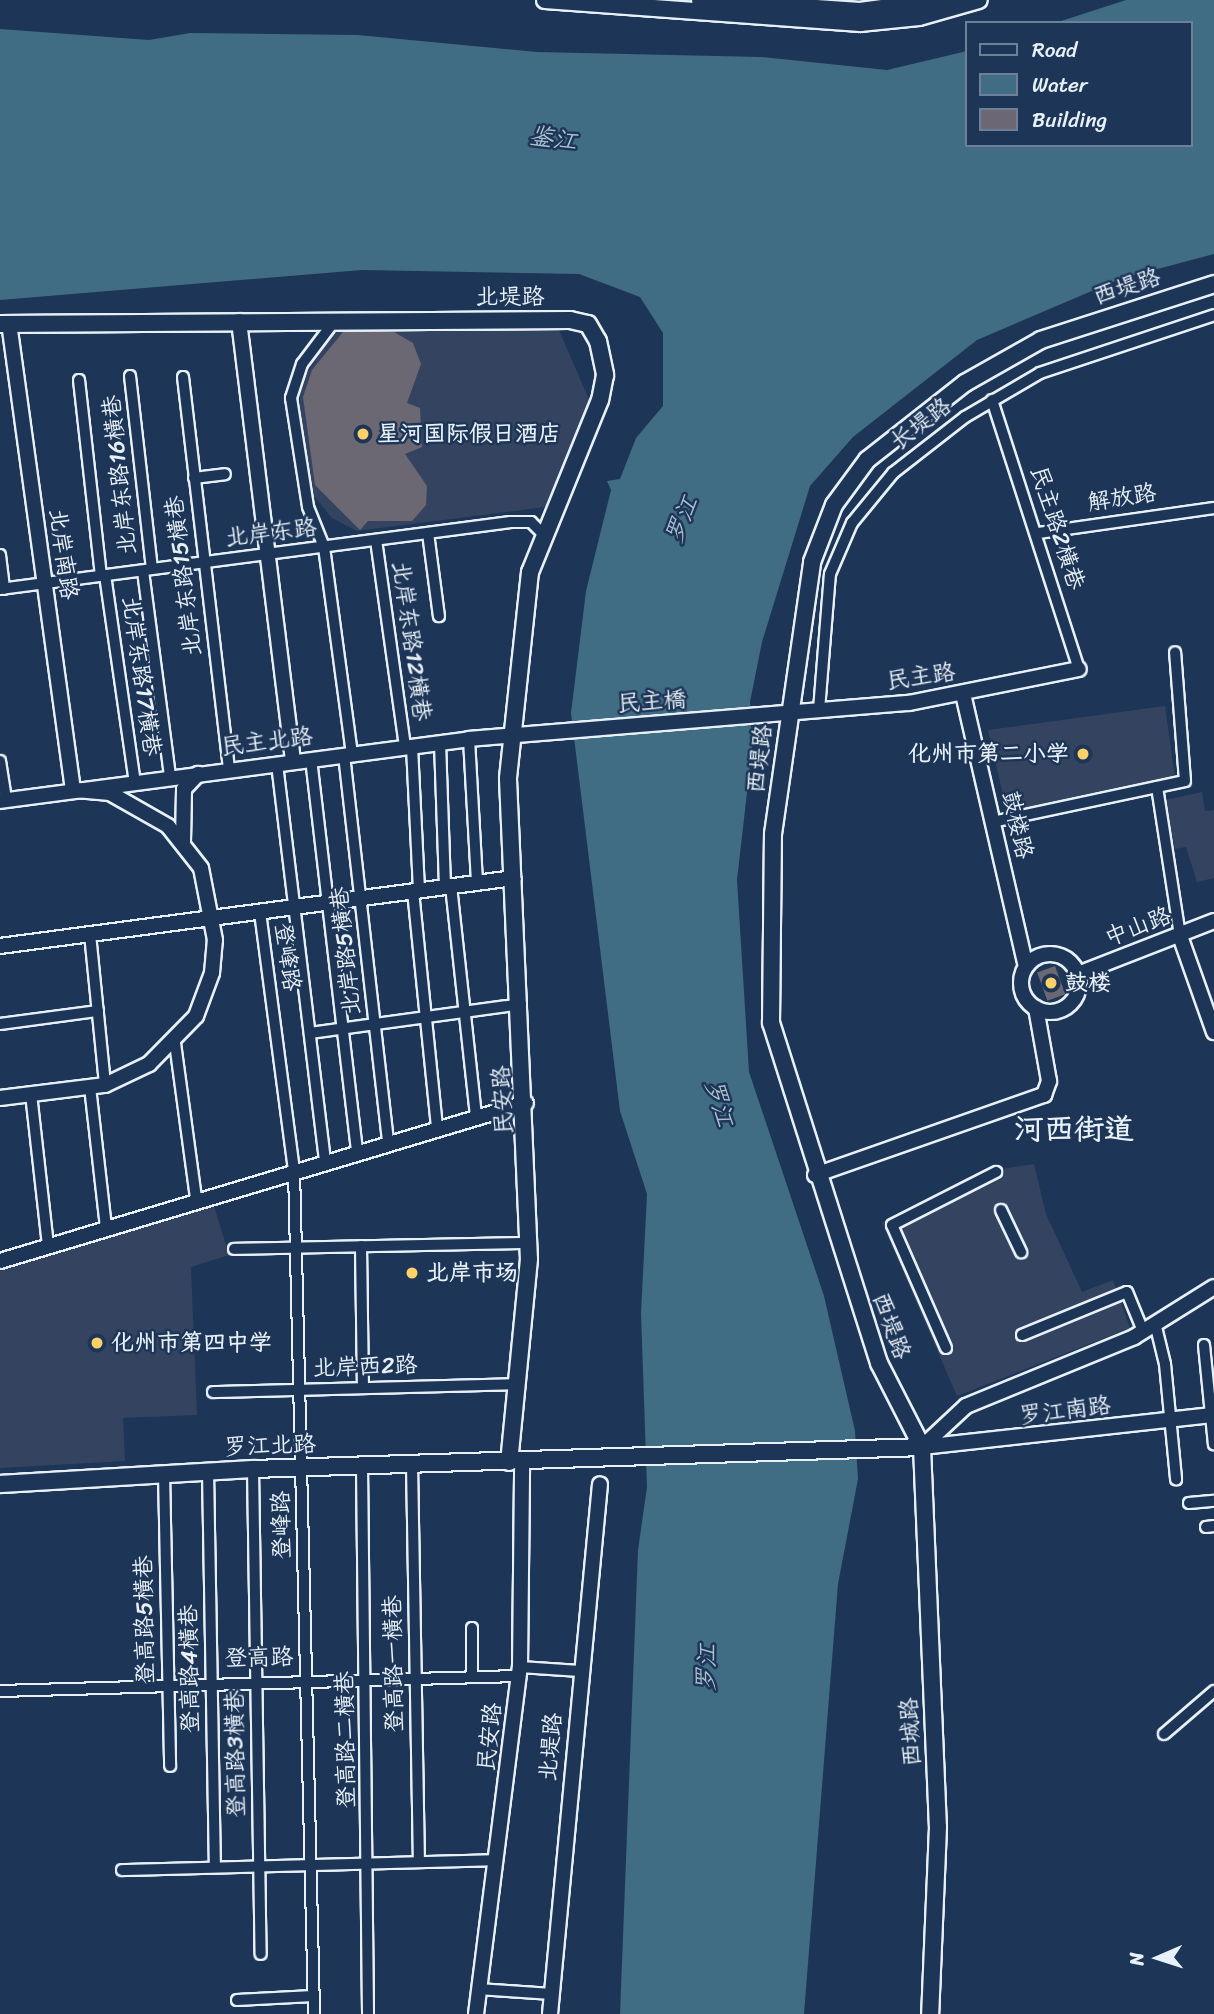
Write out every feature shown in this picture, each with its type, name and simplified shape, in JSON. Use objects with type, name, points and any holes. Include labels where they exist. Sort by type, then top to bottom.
[{"type":"main road","points":[[545,0],[860,23],[919,18],[979,0]]},
{"type":"main road","points":[[700,0],[860,11],[942,0]]},
{"type":"main road","name":"西堤路","points":[[922,1447],[879,1363],[774,1046],[770,1002],[770,872],[788,715],[820,536],[867,460],[925,411],[1023,349],[1214,284]]},
{"type":"main road","name":"北堤路","points":[[4,324],[239,321],[588,324],[604,361],[603,387],[552,514],[536,527],[528,587],[516,736]]},
{"type":"main road","name":"民安路","points":[[516,736],[508,779],[526,1103],[529,1243],[517,1384],[516,1462]]},
{"type":"main road","name":"罗江北路","points":[[0,1484],[253,1469],[896,1451],[922,1447]]},
{"type":"main road","name":"西城路","points":[[922,1447],[938,1827],[930,2014]]},
{"type":"street","name":"长堤路","points":[[819,710],[825,601],[845,536],[905,462],[992,400],[1040,373],[1214,316]]},
{"type":"street","points":[[239,321],[293,762]]},
{"type":"street","name":"北岸路5橫巷","points":[[333,323],[302,364],[291,398],[307,507],[324,547],[388,1142]]},
{"type":"street","name":"北岸南路","points":[[4,324],[45,583],[73,790]]},
{"type":"street","name":"北岸东路16横巷","points":[[130,376],[147,570],[170,777]]},
{"type":"street","name":"北岸东路15横巷","points":[[183,377],[229,770]]},
{"type":"street","name":"北岸东路17横巷","points":[[79,380],[103,576],[135,782]]},
{"type":"street","name":"民主路2横巷","points":[[992,400],[1038,533],[1079,669]]},
{"type":"street","points":[[194,478],[225,474]]},
{"type":"street","name":"解放路","points":[[1038,533],[1214,508]]},
{"type":"street","name":"北岸东路","points":[[2,589],[428,533],[536,527]]},
{"type":"street","points":[[428,533],[439,616]]},
{"type":"street","name":"北岸东路12横巷","points":[[376,540],[409,747],[416,891],[437,1128]]},
{"type":"street","points":[[0,555],[2,589]]},
{"type":"street","points":[[992,822],[1185,781],[1175,652]]},
{"type":"street","name":"民主路","points":[[767,716],[963,694],[1079,669]]},
{"type":"street","name":"鼓楼路","points":[[963,694],[1027,966]]},
{"type":"street","name":"民主橋","points":[[540,733],[767,716]]},
{"type":"street","name":"民主北路","points":[[3,801],[311,759],[540,733]]},
{"type":"street","points":[[469,739],[477,883]]},
{"type":"street","points":[[440,743],[448,887],[476,1117]]},
{"type":"street","points":[[311,759],[357,1151]]},
{"type":"street","points":[[0,761],[3,801]]},
{"type":"street","points":[[277,764],[325,1160]]},
{"type":"street","points":[[183,842],[184,789],[191,775],[209,772]]},
{"type":"street","points":[[1157,787],[1180,936],[1214,1032]]},
{"type":"street","points":[[0,1098],[105,1085],[175,1043],[197,1016],[212,973],[213,918],[201,868],[183,842],[138,805],[110,793],[73,790]]},
{"type":"street","points":[[0,946],[514,878]]},
{"type":"street","name":"登峰路","points":[[260,912],[294,1169],[314,2014]]},
{"type":"street","name":"中山路","points":[[1078,974],[1214,921]]},
{"type":"street","points":[[90,934],[105,1085]]},
{"type":"street","points":[[815,1175],[1044,1095],[1049,1081],[1035,1008],[1021,987],[1027,966],[1040,955],[1059,955],[1078,974],[1069,1005],[1053,1012],[1035,1008]]},
{"type":"street","points":[[310,1033],[521,1004]]},
{"type":"street","points":[[0,1024],[98,1011]]},
{"type":"street","points":[[175,1043],[196,1199]]},
{"type":"street","points":[[90,1087],[106,1228]]},
{"type":"street","points":[[31,1094],[48,1246]]},
{"type":"street","points":[[0,1261],[294,1169],[526,1103]]},
{"type":"street","points":[[946,1348],[892,1225],[996,1172]]},
{"type":"street","points":[[1002,1210],[1021,1252]]},
{"type":"street","points":[[234,1249],[529,1243]]},
{"type":"street","points":[[360,1247],[363,1388]]},
{"type":"street","points":[[922,1447],[967,1406],[1149,1327],[1214,1287]]},
{"type":"street","points":[[1022,1335],[1127,1292],[1149,1327],[1170,1420],[1175,1479]]},
{"type":"street","points":[[1204,1345],[1214,1443]]},
{"type":"street","name":"北岸西2路","points":[[213,1392],[517,1384]]},
{"type":"street","name":"罗江南路","points":[[922,1447],[1212,1415]]},
{"type":"street","name":"民安路","points":[[475,2014],[520,1671],[526,1545],[516,1462]]},
{"type":"street","name":"登高路一横巷","points":[[412,1464],[419,1862]]},
{"type":"street","name":"登高路二横巷","points":[[362,1466],[369,1863],[368,2014]]},
{"type":"street","name":"登高路3橫巷","points":[[253,1469],[261,1954]]},
{"type":"street","name":"登高路4橫巷","points":[[208,1471],[215,1867]]},
{"type":"street","name":"登高路5橫巷","points":[[164,1473],[170,1766]]},
{"type":"street","name":"北堤路","points":[[550,2014],[580,1671],[600,1484]]},
{"type":"street","points":[[1189,1503],[1214,1501]]},
{"type":"street","points":[[472,1628],[472,1676]]},
{"type":"street","name":"登高路","points":[[0,1691],[211,1680],[472,1676],[520,1671],[580,1671]]},
{"type":"street","points":[[1164,1734],[1214,1691]]},
{"type":"street","points":[[122,1870],[497,1860]]},
{"type":"street","points":[[478,1989],[552,1994]]},
{"type":"street","points":[[237,2000],[313,1996]]},
{"type":"shaded area","points":[[367,323],[558,328],[591,404],[545,507],[357,531],[332,518],[309,490],[298,429],[301,382],[333,334]]},
{"type":"shaded area","name":"化州市第二小学","points":[[1165,706],[1175,778],[1007,812],[988,730]]},
{"type":"shaded area","points":[[1202,792],[1205,811],[1214,810],[1214,878],[1197,882],[1186,847],[1175,849],[1165,800]]},
{"type":"shaded area","points":[[1034,1164],[1046,1214],[1082,1292],[1113,1280],[1130,1328],[957,1396],[882,1223],[983,1172]]},
{"type":"shaded area","name":"化州市第四中学","points":[[214,1206],[229,1255],[191,1267],[197,1415],[123,1418],[125,1461],[0,1468],[0,1271]]},
{"type":"water","points":[[1126,0],[1214,0],[1214,254],[1120,279],[977,340],[853,437],[810,486],[762,642],[750,702],[752,749],[737,880],[749,1072],[824,1296],[855,1431],[858,1479],[838,1584],[804,2014],[620,2014],[638,1550],[647,1487],[641,1313],[647,1194],[620,1111],[571,713],[586,591],[611,490],[607,481],[620,479],[636,438],[663,406],[663,333],[640,297],[579,274],[362,270],[0,300],[0,29],[149,40],[190,33],[358,35],[537,52],[761,57],[887,70],[965,51],[965,147],[1193,147],[1193,21],[1061,21]]},
{"type":"building","name":"星河国际假日酒店","points":[[343,332],[394,332],[413,343],[421,364],[407,403],[420,408],[422,447],[405,454],[427,486],[426,505],[412,521],[368,521],[360,530],[315,485],[303,397],[312,370]]},
{"type":"building","name":"鼓楼","points":[[1055,966],[1065,994],[1047,1001],[1037,972]]},
{"type":"place","name":"星河国际假日酒店","points":[[363,434]]},
{"type":"place","name":"化州市第二小学","points":[[1083,754]]},
{"type":"place","name":"鼓楼","points":[[1051,983]]},
{"type":"place","name":"北岸市场","points":[[412,1273]]},
{"type":"place","name":"化州市第四中学","points":[[97,1343]]},
{"type":"district","name":"河西街道","points":[[1074,1129]]},
{"type":"water label","name":"鉴江","points":[[553,139]]},
{"type":"water label","name":"罗江","points":[[682,520]]},
{"type":"water label","name":"罗江","points":[[719,1103]]},
{"type":"water label","name":"罗江","points":[[707,1668]]}]
